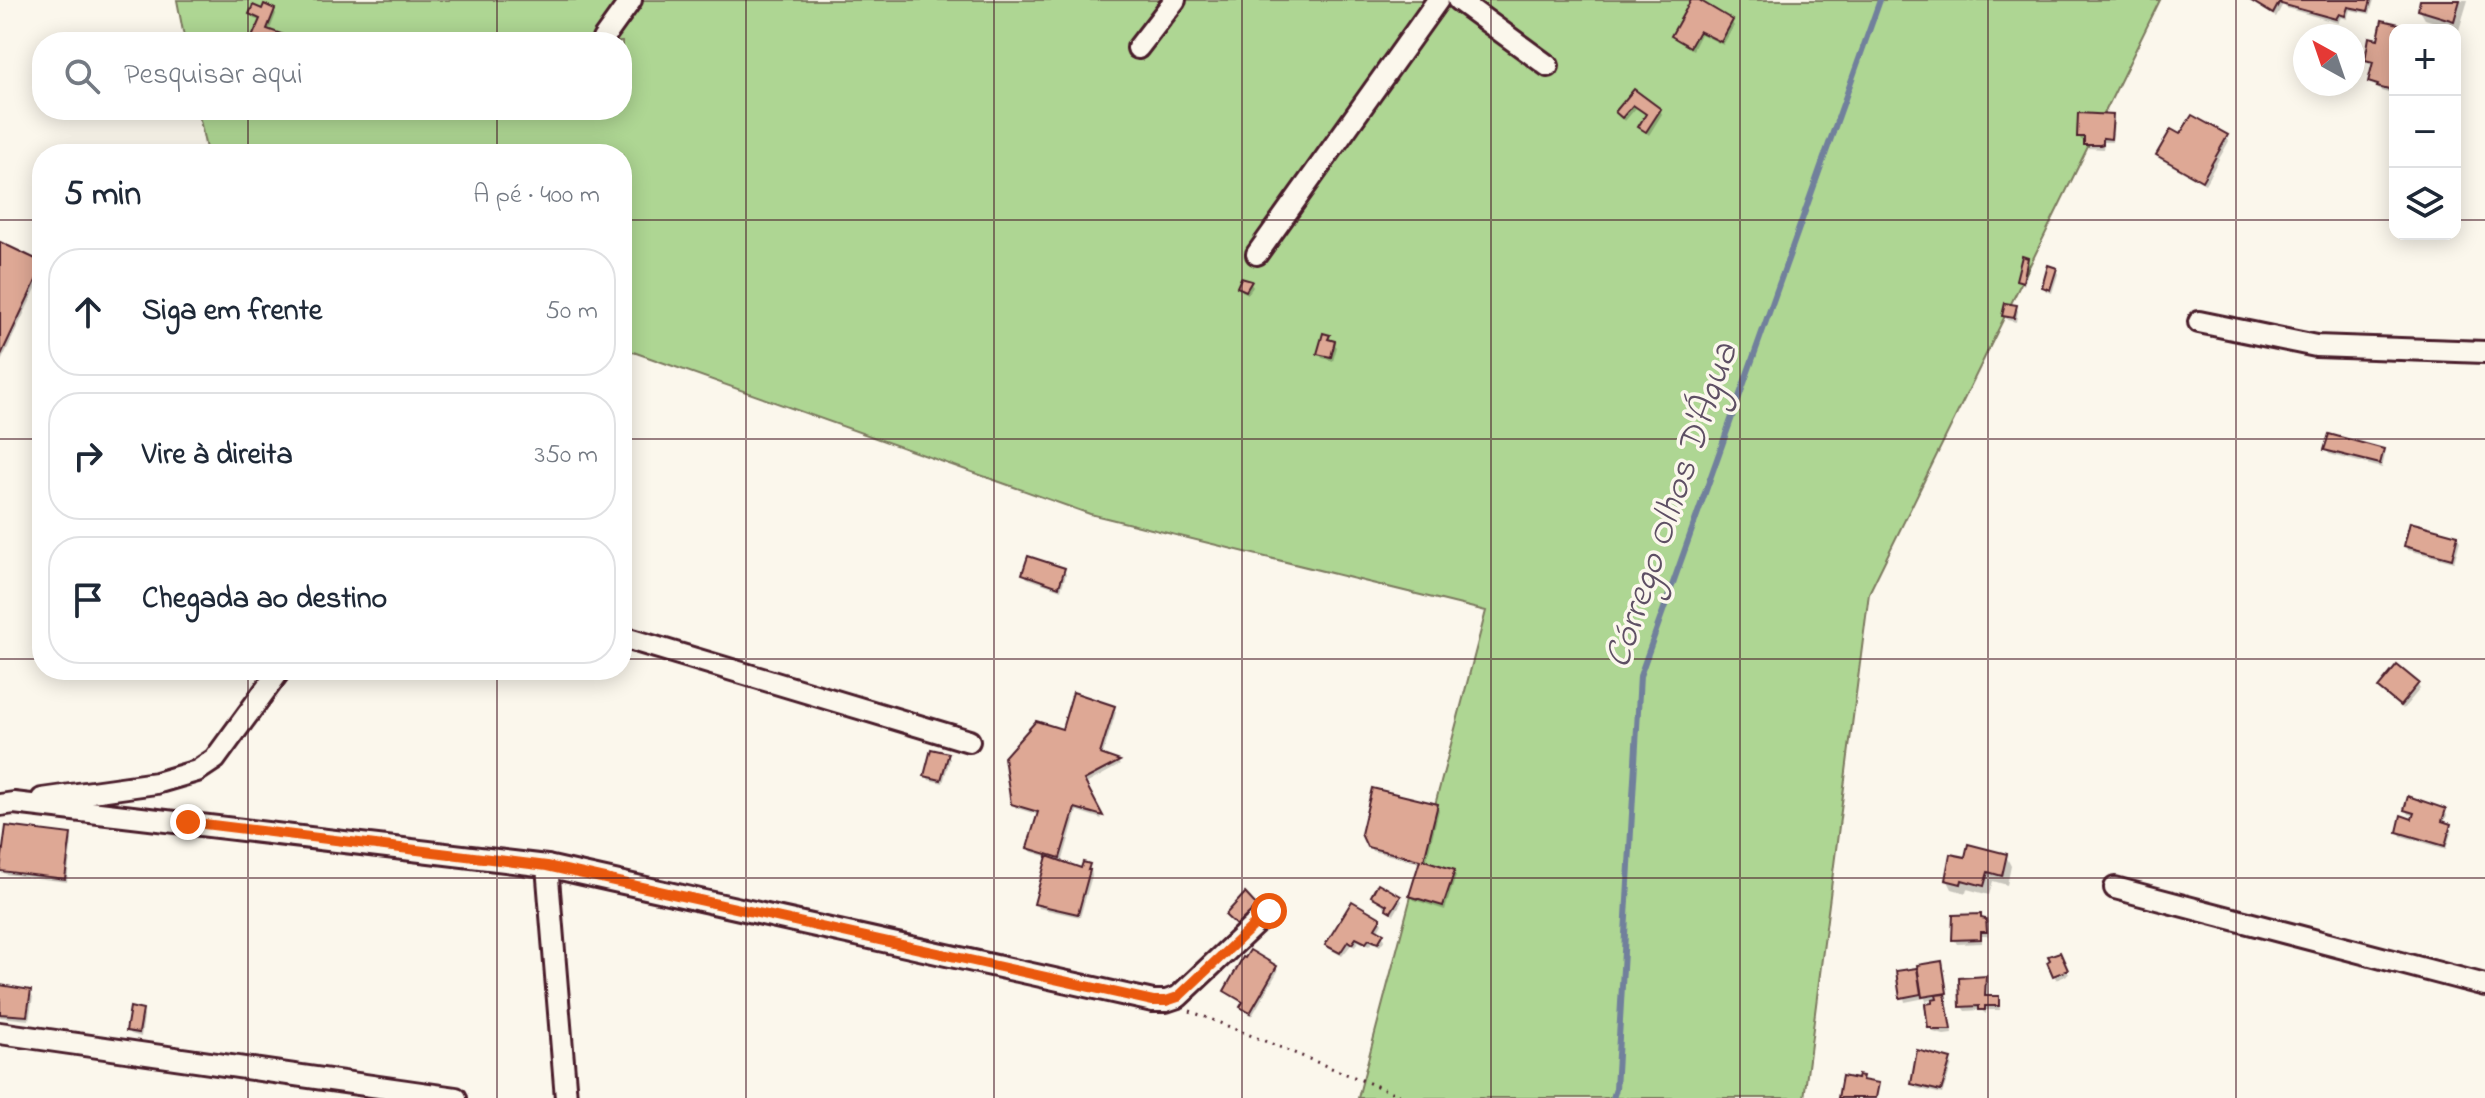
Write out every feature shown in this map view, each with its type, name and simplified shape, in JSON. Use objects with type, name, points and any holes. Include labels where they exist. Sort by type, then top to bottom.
[{"type":"street","points":[[608,32],[631,0]]},
{"type":"street","points":[[1138,48],[1175,0]]},
{"type":"street","points":[[1257,254],[1438,0]]},
{"type":"street","points":[[1458,0],[1548,66]]},
{"type":"street","points":[[2199,322],[2316,346],[2485,352]]},
{"type":"street","points":[[632,640],[969,741]]},
{"type":"street","points":[[7,804],[156,783],[197,771],[215,759],[273,680]]},
{"type":"street","points":[[7,804],[547,866],[1144,999],[1166,1001],[1174,1000],[1187,990],[1269,911]]},
{"type":"street","points":[[547,866],[566,1098]]},
{"type":"street","points":[[2115,888],[2485,985]]},
{"type":"street","points":[[0,1033],[456,1098]]},
{"type":"path","points":[[1166,1001],[1406,1098]]},
{"type":"green space","points":[[177,0],[2160,0],[1869,593],[1804,1098],[1358,1098],[1486,611],[1090,514],[632,352],[632,144],[205,144],[200,120],[632,120],[632,32],[183,32]]},
{"type":"building","points":[[1691,0],[1699,0],[1733,20],[1721,42],[1699,31],[1690,47],[1671,36]]},
{"type":"building","points":[[2250,0],[2371,0],[2368,11],[2348,7],[2345,16],[2339,14],[2336,19],[2281,4],[2280,1],[2273,14]]},
{"type":"building","points":[[2420,0],[2460,0],[2454,21],[2418,10]]},
{"type":"building","points":[[264,4],[275,9],[267,29],[276,32],[254,32],[260,19],[249,14],[253,5],[262,9]]},
{"type":"building","points":[[2382,20],[2399,24],[2389,24],[2389,90],[2368,82],[2373,62],[2365,60],[2369,37],[2378,39]]},
{"type":"building","points":[[1634,89],[1661,109],[1646,132],[1638,127],[1646,114],[1633,105],[1622,118],[1615,112]]},
{"type":"building","points":[[2078,113],[2113,115],[2111,139],[2103,138],[2100,145],[2084,145],[2084,137],[2077,137]]},
{"type":"building","points":[[2192,115],[2228,135],[2202,181],[2156,155],[2171,129],[2180,134]]},
{"type":"building","points":[[0,242],[32,257],[32,289],[0,357]]},
{"type":"building","points":[[2022,256],[2028,258],[2023,282],[2016,280]]},
{"type":"building","points":[[2048,265],[2057,268],[2050,290],[2042,287]]},
{"type":"building","points":[[1241,278],[1252,281],[1246,291],[1237,287]]},
{"type":"building","points":[[2005,303],[2017,305],[2014,318],[2002,316]]},
{"type":"building","points":[[1323,333],[1335,341],[1331,357],[1317,354]]},
{"type":"building","points":[[2329,434],[2384,449],[2380,464],[2324,450]]},
{"type":"building","points":[[2410,522],[2458,535],[2452,559],[2404,546]]},
{"type":"building","points":[[1028,556],[1065,568],[1059,587],[1022,574]]},
{"type":"building","points":[[2397,665],[2419,683],[2400,706],[2378,688]]},
{"type":"building","points":[[1073,692],[1115,706],[1100,754],[1120,761],[1084,780],[1103,816],[1075,808],[1060,858],[1027,848],[1038,812],[1011,804],[1004,757],[1036,721],[1062,729]]},
{"type":"building","points":[[931,749],[949,753],[941,780],[924,776]]},
{"type":"building","points":[[1372,788],[1438,804],[1424,860],[1455,870],[1443,906],[1409,896],[1420,860],[1367,847],[1361,834]]},
{"type":"building","points":[[2408,796],[2446,809],[2442,821],[2451,824],[2445,846],[2397,832],[2401,815],[2412,819],[2414,813],[2404,810]]},
{"type":"building","points":[[6,826],[71,834],[65,879],[0,871]]},
{"type":"building","points":[[1968,844],[2007,854],[2002,876],[1988,872],[1984,886],[1962,880],[1961,884],[1945,880],[1950,854],[1965,857]]},
{"type":"building","points":[[1047,856],[1081,868],[1083,862],[1090,864],[1078,914],[1034,904]]},
{"type":"building","points":[[1378,883],[1401,896],[1391,912],[1386,909],[1387,905],[1371,896]]},
{"type":"building","points":[[1245,893],[1258,907],[1238,927],[1225,915]]},
{"type":"building","points":[[1352,901],[1381,918],[1375,928],[1384,933],[1378,943],[1369,939],[1366,943],[1356,938],[1352,944],[1348,941],[1340,953],[1325,945]]},
{"type":"building","points":[[1981,914],[1981,918],[1986,919],[1987,932],[1981,932],[1981,939],[1952,940],[1953,915]]},
{"type":"building","points":[[1250,950],[1277,966],[1250,1013],[1240,1007],[1243,1002],[1224,991]]},
{"type":"building","points":[[2060,952],[2068,970],[2053,976],[2047,962],[2050,960],[2048,956]]},
{"type":"building","points":[[1942,961],[1947,993],[1922,997],[1917,965]]},
{"type":"building","points":[[1917,968],[1921,994],[1900,998],[1896,971]]},
{"type":"building","points":[[1986,976],[1985,996],[1999,996],[1999,1006],[1985,1006],[1985,1010],[1979,1010],[1979,1006],[1960,1007],[1959,978]]},
{"type":"building","points":[[0,985],[31,990],[27,1016],[0,1014]]},
{"type":"building","points":[[1945,994],[1951,1030],[1932,1030],[1928,1028],[1925,1004],[1937,999],[1936,995]]},
{"type":"building","points":[[130,1007],[143,1010],[139,1033],[126,1031]]},
{"type":"building","points":[[1917,1050],[1951,1059],[1941,1091],[1911,1084]]},
{"type":"building","points":[[1858,1075],[1863,1076],[1862,1080],[1879,1083],[1876,1098],[1838,1098],[1842,1076],[1857,1079]]},
{"type":"waterway","name":"Córrego Olhos D'Água","points":[[1613,1098],[1616,1089],[1640,676],[1880,0]]},
{"type":"route","points":[[188,822],[547,866],[1153,1001],[1178,997],[1269,911]]}]
